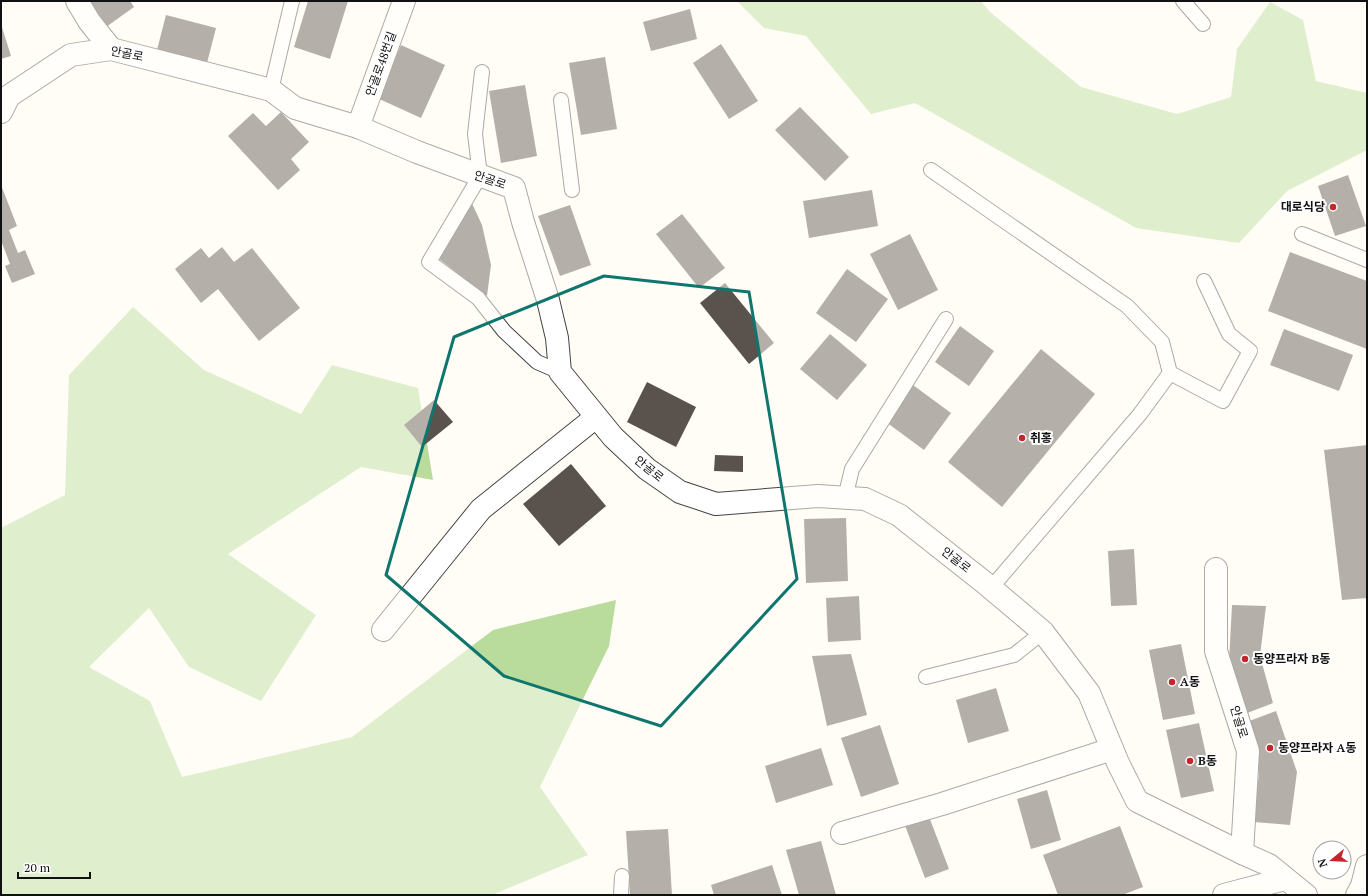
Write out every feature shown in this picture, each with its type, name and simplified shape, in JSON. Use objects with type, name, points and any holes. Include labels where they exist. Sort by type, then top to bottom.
[{"type":"street","points":[[77,1],[89,21],[111,49]]},
{"type":"street","name":"안골로48번길","points":[[358,127],[404,1]]},
{"type":"street","name":"안골로","points":[[1,112],[9,96],[71,55],[111,49],[271,90],[295,108],[358,127],[417,152],[514,188],[523,222],[548,300],[557,338],[560,372],[613,437],[647,469],[680,492],[716,504],[818,496],[865,499],[899,515],[991,588],[1043,632],[1089,693],[1112,749],[1137,801],[1269,865],[1306,895]]},
{"type":"street","points":[[383,630],[481,509],[596,417]]},
{"type":"street","name":"안골로","points":[[1216,570],[1216,651],[1248,751],[1242,853]]},
{"type":"street","points":[[842,832],[942,804],[1112,749]]},
{"type":"street","points":[[1357,895],[1362,886],[1367,866]]},
{"type":"street","points":[[1224,895],[1285,879]]},
{"type":"lane","points":[[271,90],[292,1]]},
{"type":"lane","points":[[1183,1],[1203,24]]},
{"type":"lane","points":[[482,72],[475,134],[480,176],[429,262],[478,298],[504,331],[537,362],[560,372]]},
{"type":"lane","points":[[561,100],[572,190]]},
{"type":"lane","points":[[931,170],[1127,306],[1162,342],[1170,373],[1223,401],[1250,351],[1228,334],[1204,281]]},
{"type":"lane","points":[[1302,234],[1367,260]]},
{"type":"lane","points":[[845,498],[852,469],[946,319]]},
{"type":"lane","points":[[991,588],[1140,414],[1170,373]]},
{"type":"lane","points":[[926,677],[1014,655],[1043,632]]},
{"type":"lane","points":[[621,895],[622,876]]},
{"type":"highlighted area","points":[[604,276],[749,292],[797,579],[661,726],[504,676],[386,575],[454,337]]},
{"type":"green space","points":[[737,1],[981,1],[990,12],[1081,87],[1177,114],[1231,97],[1237,49],[1270,2],[1303,20],[1316,81],[1367,93],[1367,150],[1287,191],[1239,243],[1136,228],[915,103],[871,114],[806,36],[764,28]]},
{"type":"green space","points":[[133,307],[204,370],[301,414],[332,365],[418,388],[433,480],[361,467],[228,554],[316,615],[261,701],[189,667],[149,608],[89,667],[150,701],[182,777],[352,737],[493,630],[616,600],[609,646],[540,787],[588,855],[492,895],[1,895],[1,528],[65,495],[69,375]]},
{"type":"building","points":[[87,1],[130,1],[134,7],[106,27]]},
{"type":"building","points":[[308,1],[348,1],[330,59],[294,47]]},
{"type":"building","points":[[690,9],[697,39],[651,51],[643,22]]},
{"type":"building","points":[[166,15],[216,28],[207,63],[157,50]]},
{"type":"building","points":[[1,24],[11,56],[1,59]]},
{"type":"building","points":[[721,44],[758,101],[729,119],[693,63]]},
{"type":"building","points":[[401,45],[445,65],[421,118],[377,98]]},
{"type":"building","points":[[605,57],[617,129],[581,135],[569,63]]},
{"type":"building","points":[[525,85],[537,156],[501,163],[489,91]]},
{"type":"building","points":[[800,107],[849,157],[825,181],[775,130]]},
{"type":"building","points":[[281,112],[309,142],[291,159],[300,170],[278,190],[228,136],[253,113],[266,126]]},
{"type":"building","points":[[1348,175],[1366,226],[1335,236],[1318,186]]},
{"type":"building","points":[[1,185],[17,226],[9,230],[18,253],[25,250],[35,274],[12,283],[5,266],[10,264],[2,243],[1,244]]},
{"type":"building","points":[[872,190],[878,226],[809,238],[803,201]]},
{"type":"building","points":[[469,197],[482,225],[491,265],[487,296],[434,255]]},
{"type":"building","points":[[570,205],[591,265],[560,276],[538,216]]},
{"type":"building","points":[[682,214],[725,268],[699,288],[656,234]]},
{"type":"building","points":[[910,234],[938,290],[898,310],[870,254]]},
{"type":"building","points":[[222,247],[234,262],[252,248],[300,308],[259,341],[218,289],[201,303],[175,269],[201,248],[209,258]]},
{"type":"building","points":[[1290,252],[1367,281],[1367,349],[1268,311]]},
{"type":"building","points":[[847,269],[888,299],[856,342],[816,313]]},
{"type":"building","points":[[725,283],[774,343],[749,364],[700,303]]},
{"type":"building","points":[[960,326],[994,351],[969,386],[935,362]]},
{"type":"building","points":[[1284,329],[1353,355],[1339,391],[1270,365]]},
{"type":"building","points":[[830,334],[867,365],[837,400],[800,369]]},
{"type":"building","points":[[1041,349],[1095,394],[1002,507],[948,462]]},
{"type":"building","points":[[647,382],[696,407],[676,447],[627,422]]},
{"type":"building","points":[[913,385],[951,413],[924,450],[886,422]]},
{"type":"building","points":[[434,400],[453,422],[422,447],[404,425]]},
{"type":"building","points":[[1367,445],[1367,598],[1342,600],[1324,450]]},
{"type":"building","points":[[715,455],[743,456],[743,472],[714,471]]},
{"type":"building","points":[[571,464],[606,506],[559,546],[523,504]]},
{"type":"building","points":[[846,518],[848,581],[806,583],[804,519]]},
{"type":"building","points":[[1134,549],[1137,605],[1111,606],[1108,551]]},
{"type":"building","points":[[859,596],[861,640],[828,642],[826,598]]},
{"type":"building","name":"동양프라자 B동","points":[[1232,605],[1266,606],[1260,656],[1273,703],[1242,715],[1229,661]]},
{"type":"building","name":"A동","points":[[1181,644],[1195,714],[1163,720],[1149,650]]},
{"type":"building","points":[[851,654],[867,715],[827,726],[812,656]]},
{"type":"building","points":[[996,688],[1009,731],[968,743],[956,700]]},
{"type":"building","name":"동양프라자 A동","points":[[1276,711],[1297,772],[1290,825],[1254,822],[1259,773],[1244,723]]},
{"type":"building","name":"B동","points":[[1199,723],[1214,791],[1181,798],[1166,730]]},
{"type":"building","points":[[880,725],[899,784],[861,797],[841,738]]},
{"type":"building","points":[[821,748],[833,785],[776,803],[765,766]]},
{"type":"building","points":[[1047,790],[1061,840],[1031,849],[1017,799]]},
{"type":"building","points":[[928,814],[949,869],[925,878],[904,823]]},
{"type":"building","points":[[1120,826],[1143,887],[1122,895],[1058,895],[1043,855]]},
{"type":"building","points":[[668,829],[672,895],[630,895],[626,831]]},
{"type":"building","points":[[821,841],[836,895],[799,895],[786,850]]},
{"type":"building","points":[[772,865],[782,895],[714,895],[711,885]]},
{"type":"place","name":"대로식당","points":[[1333,207]]},
{"type":"place","name":"취홍","points":[[1022,438]]},
{"type":"place","name":"동양프라자 B동","points":[[1245,659]]},
{"type":"place","name":"A동","points":[[1172,682]]},
{"type":"place","name":"동양프라자 A동","points":[[1270,748]]},
{"type":"place","name":"B동","points":[[1190,761]]}]
